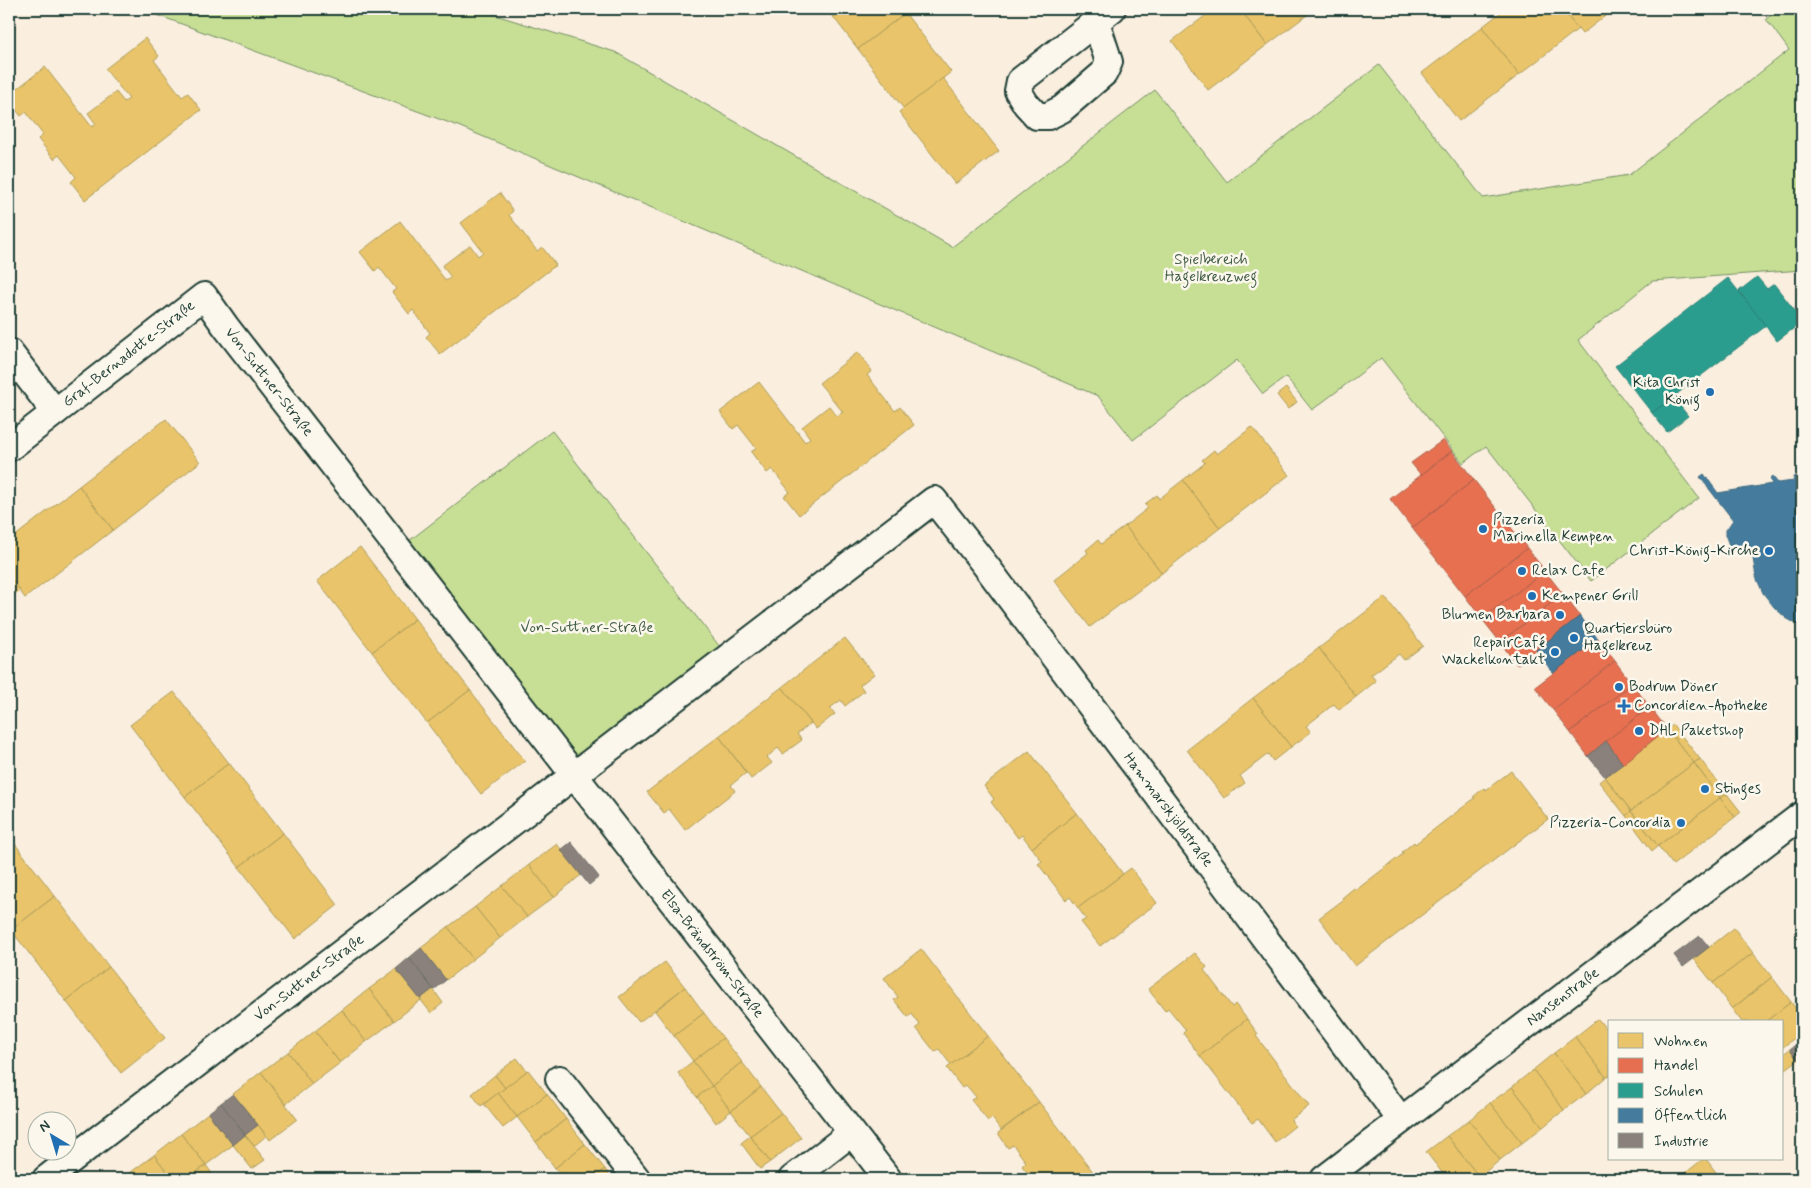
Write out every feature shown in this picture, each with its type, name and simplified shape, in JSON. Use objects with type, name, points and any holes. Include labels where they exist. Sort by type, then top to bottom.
[{"type":"street","name":"Graf-Bernadotte-Straße","points":[[9,448],[204,296]]},
{"type":"street","name":"Von-Suttner-Straße","points":[[204,296],[238,343],[573,776]]},
{"type":"street","name":"Graf-Bernadotte-Straße","points":[[9,352],[55,412]]},
{"type":"street","name":"Von-Suttner-Straße","points":[[46,1179],[934,500]]},
{"type":"street","name":"Hammarskjöldstraße","points":[[934,500],[986,566],[1402,1120]]},
{"type":"street","name":"Elsa-Brändström-Straße","points":[[573,776],[888,1179]]},
{"type":"street","name":"Nansenstraße","points":[[1324,1179],[1802,815]]},
{"type":"street","points":[[559,1079],[637,1179]]},
{"type":"street","points":[[792,1179],[852,1133]]},
{"type":"green space","name":"Spielbereich Hagelkreuzweg","points":[[141,9],[476,9],[615,52],[952,247],[1155,90],[1227,182],[1379,65],[1483,198],[1629,175],[1789,50],[1766,19],[1780,9],[1802,9],[1802,270],[1652,281],[1578,340],[1699,498],[1591,581],[1486,446],[1463,463],[1381,358],[1312,410],[1286,377],[1263,394],[1237,360],[1133,440],[1098,396],[458,126]]},
{"type":"green space","name":"Von-Suttner-Straße","points":[[552,431],[720,647],[581,756],[567,755],[405,544]]},
{"type":"building: Wohnen","points":[[827,9],[902,9],[905,13],[858,49]]},
{"type":"building: Wohnen","points":[[1214,9],[1240,9],[1267,45],[1208,90],[1172,41]]},
{"type":"building: Wohnen","points":[[1240,9],[1315,9],[1267,45]]},
{"type":"building: Wohnen","points":[[1505,9],[1562,9],[1578,29],[1519,75],[1482,27]]},
{"type":"building: Wohnen","points":[[1562,9],[1614,9],[1582,34]]},
{"type":"building: Wohnen","points":[[905,13],[951,72],[904,109],[858,49]]},
{"type":"building: Wohnen","points":[[1482,27],[1519,75],[1459,121],[1422,73]]},
{"type":"building: Wohnen","points":[[145,38],[159,56],[154,60],[182,97],[188,93],[201,110],[85,200],[71,182],[76,177],[59,155],[54,159],[38,139],[43,135],[26,112],[21,116],[9,101],[9,95],[45,67],[92,127],[96,124],[88,113],[116,92],[124,102],[129,99],[105,69]]},
{"type":"building: Wohnen","points":[[943,78],[999,151],[955,184],[899,112]]},
{"type":"building: Wohnen","points":[[500,193],[513,211],[509,215],[537,251],[542,247],[556,265],[440,354],[426,337],[430,333],[413,310],[409,314],[392,292],[396,289],[379,267],[375,271],[360,252],[400,221],[446,281],[451,277],[442,266],[470,245],[478,256],[483,252],[461,223]]},
{"type":"building: Wohnen","points":[[858,352],[872,371],[867,375],[895,411],[900,407],[914,425],[799,515],[784,496],[790,492],[772,469],[767,473],[751,452],[756,448],[738,425],[733,429],[720,412],[759,382],[805,442],[810,438],[802,427],[829,406],[837,416],[843,412],[819,383]]},
{"type":"building: Wohnen","points":[[1286,388],[1297,402],[1288,409],[1277,395]]},
{"type":"building: Wohnen","points":[[166,419],[200,462],[113,530],[79,486]]},
{"type":"building: Wohnen","points":[[1252,427],[1289,475],[1220,528],[1183,480],[1205,463],[1202,460],[1214,450],[1217,454]]},
{"type":"building: Wohnen","points":[[1183,480],[1220,528],[1162,573],[1125,526],[1148,508],[1145,504],[1157,495],[1159,499]]},
{"type":"building: Wohnen","points":[[79,486],[113,530],[25,598],[9,576],[9,541]]},
{"type":"building: Wohnen","points":[[1125,526],[1162,573],[1090,627],[1054,580],[1088,553],[1086,550],[1098,540],[1101,544]]},
{"type":"building: Wohnen","points":[[360,547],[415,619],[372,652],[317,581]]},
{"type":"building: Wohnen","points":[[9,576],[20,590],[9,598]]},
{"type":"building: Wohnen","points":[[1385,597],[1423,646],[1404,660],[1399,654],[1371,675],[1376,681],[1356,697],[1319,648]]},
{"type":"building: Wohnen","points":[[415,619],[470,690],[427,723],[372,652]]},
{"type":"building: Wohnen","points":[[845,638],[874,674],[860,685],[864,691],[845,706],[841,700],[830,708],[835,714],[816,729],[782,687]]},
{"type":"building: Wohnen","points":[[1319,648],[1356,697],[1339,710],[1334,704],[1306,726],[1311,732],[1291,747],[1253,698]]},
{"type":"building: Wohnen","points":[[782,687],[811,723],[797,734],[802,740],[783,754],[778,748],[767,757],[772,763],[751,779],[719,736]]},
{"type":"building: Wohnen","points":[[470,690],[525,761],[481,794],[427,723]]},
{"type":"building: Wohnen","points":[[174,692],[229,763],[185,797],[130,725]]},
{"type":"building: Wohnen","points":[[1253,698],[1291,747],[1273,761],[1268,754],[1240,776],[1245,783],[1224,798],[1187,750]]},
{"type":"building: Wohnen","points":[[1673,725],[1700,759],[1694,763],[1667,729]]},
{"type":"building: Wohnen","points":[[1667,729],[1694,763],[1631,811],[1605,777]]},
{"type":"building: Wohnen","points":[[719,736],[746,773],[731,785],[735,791],[685,830],[669,809],[664,813],[647,792]]},
{"type":"building: Wohnen","points":[[1029,751],[1077,813],[1032,848],[1022,835],[1018,838],[991,802],[994,799],[984,786]]},
{"type":"building: Wohnen","points":[[1700,759],[1727,794],[1720,798],[1694,763]]},
{"type":"building: Wohnen","points":[[229,763],[283,833],[239,867],[185,797]]},
{"type":"building: Wohnen","points":[[1694,763],[1720,798],[1658,846],[1631,811]]},
{"type":"building: Wohnen","points":[[1511,771],[1548,819],[1355,966],[1319,918],[1343,900],[1342,898],[1354,888],[1356,890],[1403,854],[1402,852],[1414,842],[1415,844],[1475,798],[1473,797],[1484,788],[1486,790]]},
{"type":"building: Wohnen","points":[[1605,777],[1631,811],[1626,816],[1599,782]]},
{"type":"building: Wohnen","points":[[1727,794],[1741,812],[1735,817],[1720,798]]},
{"type":"building: Wohnen","points":[[1720,798],[1735,817],[1673,865],[1658,846]]},
{"type":"building: Wohnen","points":[[1631,811],[1658,846],[1652,851],[1626,816]]},
{"type":"building: Wohnen","points":[[1077,813],[1123,874],[1078,908],[1070,897],[1066,900],[1038,864],[1042,861],[1032,848]]},
{"type":"building: Wohnen","points":[[283,833],[338,905],[295,939],[239,867]]},
{"type":"building: Wohnen","points":[[9,836],[55,896],[11,930],[9,927]]},
{"type":"building: Wohnen","points":[[557,844],[581,875],[554,897],[529,865]]},
{"type":"building: Wohnen","points":[[529,865],[554,897],[527,917],[502,886]]},
{"type":"building: Wohnen","points":[[1131,868],[1157,903],[1100,946],[1081,922],[1086,919],[1078,908]]},
{"type":"building: Wohnen","points":[[502,886],[527,917],[500,938],[475,907]]},
{"type":"building: Wohnen","points":[[55,896],[109,967],[66,1001],[11,930]]},
{"type":"building: Wohnen","points":[[475,907],[500,938],[473,959],[448,927]]},
{"type":"building: Wohnen","points":[[448,927],[473,959],[446,980],[421,948]]},
{"type":"building: Wohnen","points":[[1734,928],[1753,953],[1713,983],[1694,959]]},
{"type":"building: Wohnen","points":[[921,949],[988,1036],[951,1065],[939,1049],[935,1052],[916,1028],[920,1025],[912,1014],[908,1017],[894,1000],[898,997],[884,978]]},
{"type":"building: Wohnen","points":[[1195,953],[1207,967],[1204,970],[1232,1007],[1235,1004],[1247,1019],[1200,1056],[1183,1033],[1186,1030],[1168,1008],[1165,1011],[1148,989]]},
{"type":"building: Wohnen","points":[[1753,953],[1772,977],[1732,1009],[1713,983]]},
{"type":"building: Wohnen","points":[[665,962],[685,987],[639,1022],[619,997]]},
{"type":"building: Wohnen","points":[[109,967],[165,1038],[121,1073],[66,1001]]},
{"type":"building: Wohnen","points":[[396,969],[421,1000],[394,1021],[369,989]]},
{"type":"building: Wohnen","points":[[1772,977],[1791,1002],[1768,1020],[1740,1020],[1732,1009]]},
{"type":"building: Wohnen","points":[[685,987],[704,1013],[674,1036],[655,1011]]},
{"type":"building: Wohnen","points":[[369,989],[394,1021],[366,1042],[342,1010]]},
{"type":"building: Wohnen","points":[[433,989],[443,1003],[431,1013],[420,999]]},
{"type":"building: Wohnen","points":[[1791,1002],[1802,1017],[1802,1032],[1784,1046],[1784,1020],[1768,1020]]},
{"type":"building: Wohnen","points":[[342,1010],[366,1042],[340,1063],[315,1031]]},
{"type":"building: Wohnen","points":[[704,1013],[723,1038],[693,1061],[674,1036]]},
{"type":"building: Wohnen","points":[[1247,1019],[1258,1034],[1256,1036],[1309,1106],[1291,1120],[1295,1126],[1275,1142],[1258,1119],[1252,1123],[1200,1056]]},
{"type":"building: Wohnen","points":[[1598,1019],[1608,1032],[1608,1076],[1606,1077],[1575,1037]]},
{"type":"building: Wohnen","points":[[315,1031],[340,1063],[312,1084],[288,1052]]},
{"type":"building: Wohnen","points":[[988,1036],[1039,1102],[1001,1130],[992,1118],[988,1121],[971,1100],[976,1097],[966,1085],[962,1088],[947,1068]]},
{"type":"building: Wohnen","points":[[1575,1037],[1606,1077],[1586,1094],[1554,1053]]},
{"type":"building: Wohnen","points":[[723,1038],[742,1062],[712,1086],[693,1061]]},
{"type":"building: Wohnen","points":[[1790,1049],[1798,1060],[1786,1069],[1784,1066],[1784,1054]]},
{"type":"building: Wohnen","points":[[288,1052],[312,1084],[286,1104],[261,1072]]},
{"type":"building: Wohnen","points":[[1554,1053],[1586,1094],[1564,1110],[1533,1070]]},
{"type":"building: Wohnen","points":[[517,1058],[527,1071],[505,1088],[495,1075]]},
{"type":"building: Wohnen","points":[[693,1061],[712,1086],[697,1097],[678,1073]]},
{"type":"building: Wohnen","points":[[742,1062],[761,1087],[731,1111],[712,1086]]},
{"type":"building: Wohnen","points":[[528,1070],[547,1094],[517,1117],[498,1093]]},
{"type":"building: Wohnen","points":[[1533,1070],[1564,1110],[1543,1127],[1512,1087]]},
{"type":"building: Wohnen","points":[[261,1072],[297,1119],[270,1140],[233,1094]]},
{"type":"building: Wohnen","points":[[495,1075],[505,1088],[481,1106],[472,1094]]},
{"type":"building: Wohnen","points":[[712,1086],[731,1111],[716,1123],[697,1097]]},
{"type":"building: Wohnen","points":[[761,1087],[781,1113],[750,1136],[731,1111]]},
{"type":"building: Wohnen","points":[[1512,1087],[1543,1127],[1522,1143],[1490,1103]]},
{"type":"building: Wohnen","points":[[498,1093],[517,1117],[503,1128],[484,1104]]},
{"type":"building: Wohnen","points":[[547,1094],[566,1119],[536,1142],[517,1117]]},
{"type":"building: Wohnen","points":[[1039,1102],[1097,1177],[1094,1179],[1033,1179],[1022,1166],[1026,1162],[1013,1145],[1008,1148],[998,1133]]},
{"type":"building: Wohnen","points":[[1490,1103],[1522,1143],[1500,1160],[1469,1120]]},
{"type":"building: Wohnen","points":[[208,1113],[233,1145],[206,1165],[181,1134]]},
{"type":"building: Wohnen","points":[[781,1113],[801,1138],[770,1162],[750,1136]]},
{"type":"building: Wohnen","points":[[566,1119],[585,1144],[555,1168],[536,1142]]},
{"type":"building: Wohnen","points":[[1469,1120],[1500,1160],[1479,1177],[1447,1136]]},
{"type":"building: Wohnen","points":[[258,1125],[266,1136],[254,1146],[245,1135]]},
{"type":"building: Wohnen","points":[[181,1134],[206,1165],[188,1179],[173,1179],[154,1155]]},
{"type":"building: Wohnen","points":[[245,1135],[265,1160],[252,1169],[233,1145]]},
{"type":"building: Wohnen","points":[[750,1136],[770,1162],[760,1169],[741,1143]]},
{"type":"building: Wohnen","points":[[1447,1136],[1479,1177],[1476,1179],[1447,1179],[1426,1152]]},
{"type":"building: Wohnen","points":[[585,1144],[605,1169],[592,1179],[564,1179],[555,1168]]},
{"type":"building: Wohnen","points":[[154,1155],[173,1179],[130,1179],[127,1175]]},
{"type":"building: Wohnen","points":[[1702,1160],[1707,1160],[1721,1179],[1686,1179],[1683,1175]]},
{"type":"building: Wohnen","points":[[206,1165],[215,1178],[188,1179]]},
{"type":"building: Wohnen","points":[[605,1169],[612,1179],[592,1179]]},
{"type":"building: Handel","points":[[1443,440],[1452,451],[1421,475],[1411,463]]},
{"type":"building: Handel","points":[[1452,451],[1474,480],[1412,528],[1390,499]]},
{"type":"building: Handel","points":[[1474,480],[1527,548],[1465,596],[1412,528]]},
{"type":"building: Handel","points":[[1527,548],[1545,571],[1482,619],[1465,596]]},
{"type":"building: Handel","points":[[1545,571],[1563,594],[1500,642],[1482,619]]},
{"type":"building: Handel","points":[[1563,594],[1580,616],[1517,665],[1500,642]]},
{"type":"building: Handel","points":[[1598,639],[1615,661],[1553,710],[1535,687]]},
{"type":"building: Handel","points":[[1615,661],[1632,684],[1570,732],[1553,710]]},
{"type":"building: Handel","points":[[1632,684],[1650,707],[1588,756],[1570,732]]},
{"type":"building: Handel","points":[[1650,707],[1667,729],[1623,764],[1606,741]]},
{"type":"building: Schulen","points":[[1757,277],[1767,289],[1774,284],[1802,320],[1802,322],[1777,341],[1739,291]]},
{"type":"building: Schulen","points":[[1728,278],[1766,326],[1652,413],[1615,366]]},
{"type":"building: Schulen","points":[[1673,397],[1688,416],[1667,432],[1652,413]]},
{"type":"building: Öffentlich","name":"Christ-König-Kirche","points":[[1704,474],[1718,493],[1772,484],[1770,478],[1772,476],[1778,483],[1794,481],[1793,477],[1802,474],[1802,627],[1786,618],[1763,593],[1756,577],[1752,552],[1739,553],[1729,545],[1726,530],[1733,520],[1700,477]]},
{"type":"building: Öffentlich","points":[[1580,616],[1598,639],[1553,673],[1536,650]]},
{"type":"building: Industrie","points":[[1606,741],[1623,764],[1605,777],[1588,756]]},
{"type":"building: Industrie","points":[[571,842],[599,877],[589,885],[561,850]]},
{"type":"building: Industrie","points":[[1700,936],[1709,947],[1683,967],[1674,955]]},
{"type":"building: Industrie","points":[[421,948],[446,980],[434,990],[409,958]]},
{"type":"building: Industrie","points":[[409,958],[433,989],[420,999],[396,969]]},
{"type":"building: Industrie","points":[[1802,1040],[1802,1056],[1798,1060],[1790,1049]]},
{"type":"building: Industrie","points":[[233,1094],[258,1125],[245,1135],[221,1103]]},
{"type":"building: Industrie","points":[[221,1103],[245,1135],[233,1145],[208,1113]]},
{"type":"place","name":"Kita Christ König","points":[[1710,392]]},
{"type":"place","name":"Pizzeria Marinella Kempen","points":[[1483,529]]},
{"type":"place","name":"Christ-König-Kirche","points":[[1769,551]]},
{"type":"place","name":"Relax Cafe","points":[[1522,571]]},
{"type":"place","name":"Kempener Grill","points":[[1532,596]]},
{"type":"place","name":"Blumen Barbara","points":[[1560,615]]},
{"type":"place","name":"Quartiersbüro Hagelkreuz","points":[[1574,638]]},
{"type":"place","name":"RepairCafé Wackelkontakt","points":[[1555,652]]},
{"type":"place","name":"Bodrum Döner","points":[[1619,687]]},
{"type":"place","name":"Concordien-Apotheke","points":[[1624,706]]},
{"type":"place","name":"DHL Paketshop","points":[[1639,731]]},
{"type":"place","name":"Stinges","points":[[1705,789]]},
{"type":"place","name":"Pizzeria-Concordia","points":[[1681,823]]}]
